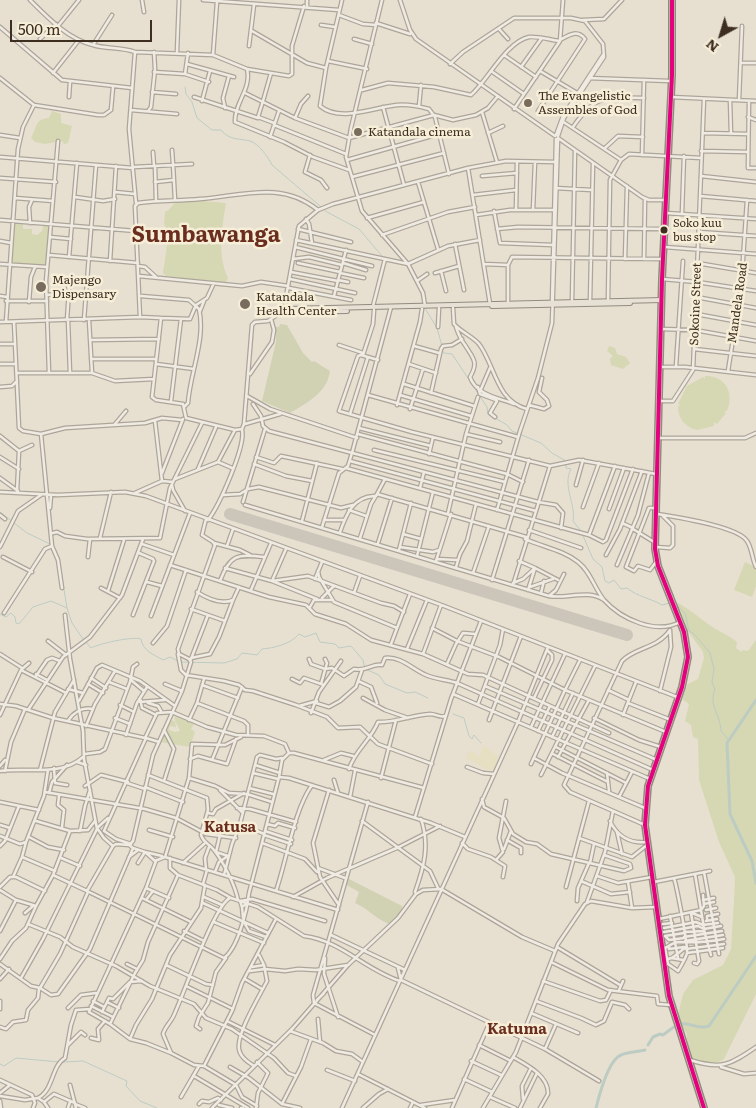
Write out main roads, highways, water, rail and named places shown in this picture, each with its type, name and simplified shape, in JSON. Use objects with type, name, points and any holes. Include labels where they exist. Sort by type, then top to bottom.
[{"type":"highway","points":[[672,0],[655,544],[657,561],[680,622],[688,657],[678,698],[650,780],[645,808],[645,825],[672,1005],[704,1108]]},
{"type":"main road","points":[[553,304],[608,300],[662,301]]},
{"type":"main road","points":[[424,307],[453,308],[662,301]]},
{"type":"main road","points":[[286,311],[508,305]]},
{"type":"waterway","points":[[185,87],[186,94],[192,102],[197,118],[212,130],[221,130],[231,138],[253,142],[266,155],[272,165],[327,212],[359,229],[382,256]]},
{"type":"waterway","points":[[426,310],[437,328],[442,346]]},
{"type":"waterway","points":[[442,350],[444,353],[452,354],[487,407],[488,414],[507,425],[512,431],[541,443],[552,453],[566,461],[566,468],[571,469],[568,488],[573,508],[573,521],[581,531],[593,559],[602,567],[605,581],[609,583],[614,580],[621,589],[627,588],[662,605],[670,603]]},
{"type":"waterway","points":[[0,512],[27,533],[50,544]]},
{"type":"waterway","points":[[53,546],[59,558],[67,608]]},
{"type":"waterway","points":[[0,614],[6,617],[11,613],[15,617],[16,623],[19,624],[33,607],[51,601],[67,608],[72,623],[83,639]]},
{"type":"waterway","points":[[676,605],[685,613],[689,631],[694,634],[710,653],[714,669],[712,682],[715,690],[713,695],[714,705],[721,731],[728,739]]},
{"type":"waterway","points":[[86,642],[91,648],[100,644],[137,638],[141,639],[146,649],[163,660],[170,657],[180,662],[224,663],[237,659],[242,653],[257,655],[262,649],[287,643],[299,634],[305,637],[316,633],[320,642],[335,644],[339,648],[351,646],[363,660],[365,669],[379,675],[385,684],[407,693],[415,692],[428,698]]},
{"type":"waterway","points":[[756,700],[727,743],[730,814],[752,861],[756,883]]},
{"type":"waterway","points":[[453,714],[464,718],[469,736],[472,739],[474,735],[481,743]]},
{"type":"waterway","points":[[648,1045],[653,1037],[660,1034],[663,1035],[673,1027],[681,1024],[701,1027],[709,1026],[756,956]]},
{"type":"waterway","points":[[596,1108],[608,1071],[616,1058],[623,1054],[645,1050]]},
{"type":"waterway","points":[[0,1064],[4,1066],[16,1058],[59,1062]]},
{"type":"waterway","points":[[63,1062],[83,1061],[127,1081],[126,1086],[140,1101],[157,1108]]},
{"type":"place","name":"The Evangelistic Assembles of God","points":[[528,103]]},
{"type":"place","name":"Katandala cinema","points":[[358,132]]},
{"type":"place","name":"Soko kuu bus stop","points":[[664,230]]},
{"type":"place","name":"Majengo Dispensary","points":[[41,287]]},
{"type":"place","name":"Katandala Health Center","points":[[245,304]]},
{"type":"district","name":"Sumbawanga","points":[[206,236]]},
{"type":"district","name":"Katusa","points":[[230,828]]},
{"type":"district","name":"Katuma","points":[[517,1030]]}]
